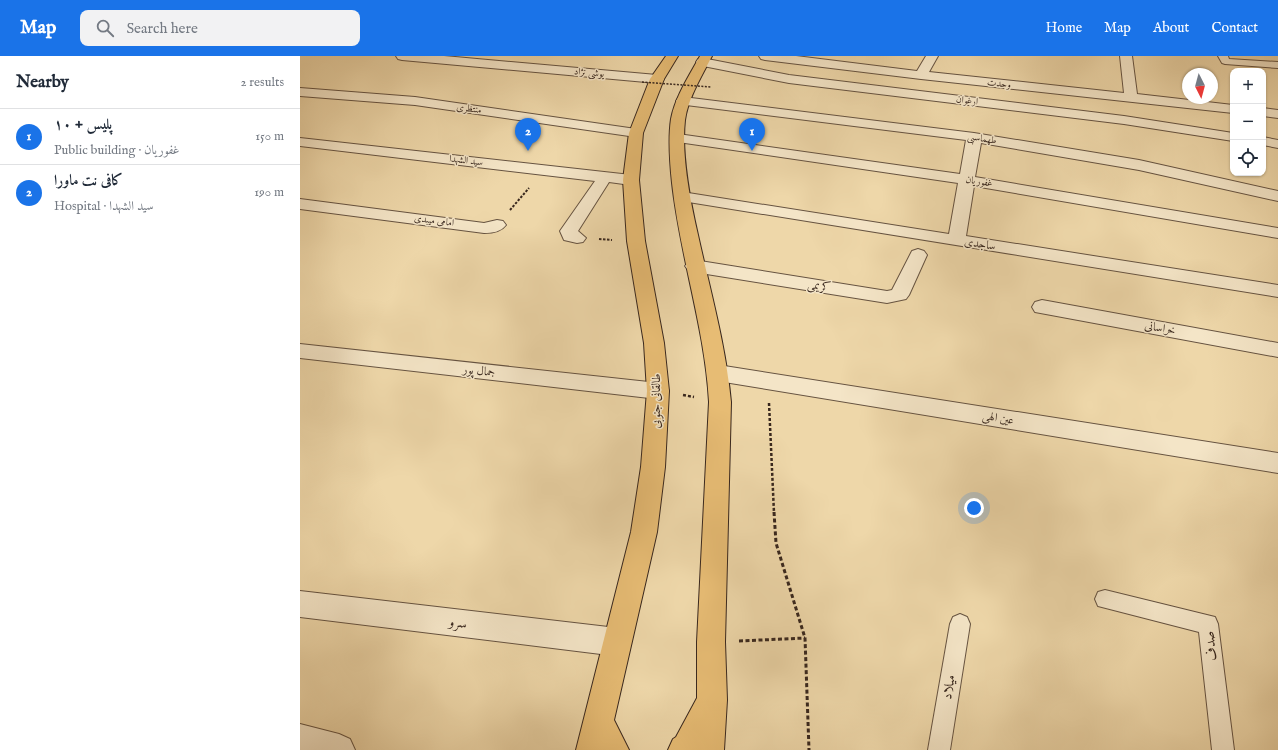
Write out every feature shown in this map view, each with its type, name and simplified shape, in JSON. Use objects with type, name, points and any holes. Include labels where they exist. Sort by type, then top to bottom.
[{"type":"main road","name":"طالقانی جنوبی","points":[[595,736],[644,532],[653,466],[658,391],[654,343],[636,242],[631,180],[636,133],[650,81],[672,56]]},
{"type":"main road","points":[[704,59],[683,101],[678,120],[678,163],[682,197],[694,266],[718,373],[720,402],[710,642],[712,700],[708,750]]},
{"type":"main road","points":[[684,750],[687,748],[712,700]]},
{"type":"main road","points":[[595,736],[613,750]]},
{"type":"street","name":"یوشی نژاد","points":[[402,56],[650,81]]},
{"type":"street","name":"وحدت","points":[[765,56],[920,76],[1230,109]]},
{"type":"street","points":[[920,76],[932,56]]},
{"type":"street","points":[[1126,56],[1131,98]]},
{"type":"street","name":"ارغوان","points":[[704,59],[789,79],[1124,120],[1230,137]]},
{"type":"street","name":"منتظری","points":[[300,92],[415,101],[636,133]]},
{"type":"street","name":"طهماسبی","points":[[683,101],[974,137],[1139,165],[1278,196]]},
{"type":"street","points":[[1266,112],[1278,114]]},
{"type":"street","points":[[957,240],[974,137]]},
{"type":"street","name":"غفوریان","points":[[678,138],[967,180],[1278,233]]},
{"type":"street","name":"سید الشهدا","points":[[300,142],[631,180]]},
{"type":"street","points":[[1266,142],[1278,144]]},
{"type":"street","points":[[573,237],[569,231],[605,177]]},
{"type":"street","name":"ساجدی","points":[[682,197],[1278,291]]},
{"type":"street","name":"امامی میبدی","points":[[300,204],[484,228],[491,228],[496,225]]},
{"type":"street","name":"کریمی","points":[[694,266],[887,297],[899,295],[918,255]]},
{"type":"street","name":"خراسانی","points":[[1042,306],[1278,350]]},
{"type":"street","name":"جمال پور","points":[[300,351],[658,391]]},
{"type":"street","name":"عین الهی","points":[[718,373],[1278,463]]},
{"type":"street","name":"سرو","points":[[300,604],[617,642]]},
{"type":"street","points":[[300,740],[339,750]]},
{"type":"lane","points":[[1223,56],[1224,61],[1278,65]]},
{"type":"lane","name":"صدف","points":[[1105,599],[1208,624],[1222,750]]},
{"type":"lane","name":"میلاد","points":[[939,750],[960,624]]},
{"type":"path","points":[[650,81],[711,87]]},
{"type":"path","points":[[496,225],[544,171]]},
{"type":"path","points":[[573,237],[636,242]]},
{"type":"path","points":[[768,381],[776,543],[805,638],[809,750]]},
{"type":"path","points":[[658,391],[720,402]]},
{"type":"path","points":[[710,642],[805,638]]},
{"type":"place","name":"کافی نت ماورا","points":[[528,151]]},
{"type":"place","name":"پلیس + ۱۰","points":[[752,151]]}]
